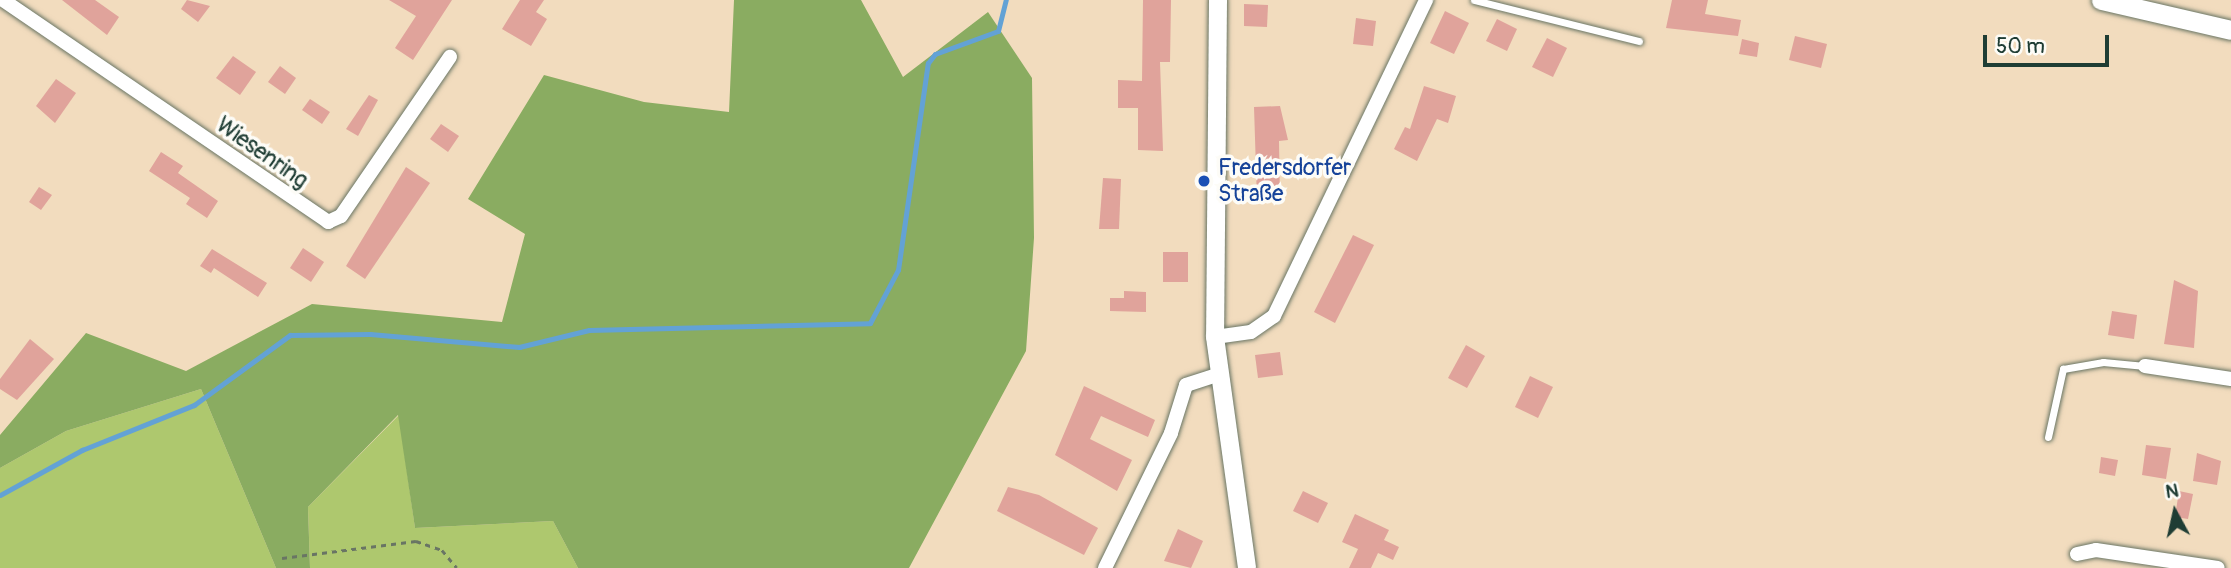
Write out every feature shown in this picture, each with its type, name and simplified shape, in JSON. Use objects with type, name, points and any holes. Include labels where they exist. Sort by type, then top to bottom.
[{"type":"main road","points":[[2101,0],[2231,30]]},
{"type":"street","name":"Wiesenring","points":[[3,0],[328,222],[341,216],[450,57]]},
{"type":"street","points":[[1218,0],[1215,337],[1247,568]]},
{"type":"street","points":[[1215,337],[1251,332],[1273,316],[1426,0]]},
{"type":"street","points":[[2145,366],[2231,379]]},
{"type":"street","points":[[1105,568],[1171,433],[1186,385],[1220,374]]},
{"type":"street","points":[[2077,554],[2096,550],[2218,568]]},
{"type":"lane","points":[[1474,0],[1639,41]]},
{"type":"lane","points":[[2048,437],[2063,369],[2103,362],[2145,366]]},
{"type":"path","points":[[282,558],[416,541],[442,550],[457,568]]},
{"type":"green space","points":[[734,0],[861,0],[903,77],[988,12],[1032,78],[1034,238],[1026,351],[909,568],[578,568],[553,521],[415,528],[398,415],[308,507],[310,568],[276,568],[201,389],[66,431],[0,468],[0,435],[86,333],[186,371],[312,304],[502,322],[525,234],[468,199],[544,75],[644,102],[729,112]]},
{"type":"green space","points":[[201,389],[276,568],[0,568],[0,468],[66,431]]},
{"type":"green space","points":[[399,415],[415,528],[553,521],[578,568],[310,568],[308,507]]},
{"type":"building","points":[[62,0],[95,0],[119,17],[107,35]]},
{"type":"building","points":[[187,0],[210,6],[198,22],[181,9]]},
{"type":"building","points":[[389,0],[452,0],[413,60],[395,48],[416,16]]},
{"type":"building","points":[[520,0],[544,0],[536,12],[547,19],[531,46],[502,29]]},
{"type":"building","points":[[1143,0],[1171,0],[1170,62],[1160,62],[1163,151],[1138,150],[1138,108],[1118,108],[1118,80],[1142,81]]},
{"type":"building","points":[[1672,0],[1708,0],[1705,14],[1741,20],[1738,36],[1666,28]]},
{"type":"building","points":[[1244,4],[1268,5],[1267,27],[1244,26]]},
{"type":"building","points":[[1445,11],[1469,23],[1454,54],[1430,43]]},
{"type":"building","points":[[1356,18],[1376,21],[1373,46],[1353,44]]},
{"type":"building","points":[[1497,19],[1517,29],[1507,51],[1486,41]]},
{"type":"building","points":[[1795,36],[1827,44],[1821,68],[1789,60]]},
{"type":"building","points":[[1547,38],[1567,48],[1553,77],[1532,67]]},
{"type":"building","points":[[1742,39],[1759,43],[1757,57],[1739,54]]},
{"type":"building","points":[[233,56],[256,72],[240,95],[216,78]]},
{"type":"building","points":[[280,66],[296,78],[285,94],[268,82]]},
{"type":"building","points":[[56,79],[76,93],[55,123],[36,106]]},
{"type":"building","points":[[1424,86],[1456,96],[1448,123],[1437,119],[1417,161],[1394,149],[1405,127],[1410,129]]},
{"type":"building","points":[[369,95],[378,100],[358,136],[346,129]]},
{"type":"building","points":[[310,99],[330,112],[322,124],[302,110]]},
{"type":"building","points":[[1280,106],[1288,140],[1279,141],[1280,201],[1257,201],[1254,107]]},
{"type":"building","points":[[441,124],[459,136],[448,152],[430,139]]},
{"type":"building","points":[[161,152],[183,166],[178,173],[218,201],[207,218],[186,204],[190,198],[149,171]]},
{"type":"building","points":[[406,167],[430,183],[365,279],[346,266]]},
{"type":"building","points":[[1103,178],[1121,179],[1119,229],[1099,229]]},
{"type":"building","points":[[39,187],[52,195],[41,210],[29,202]]},
{"type":"building","points":[[1353,235],[1374,245],[1335,323],[1314,312]]},
{"type":"building","points":[[303,248],[324,262],[311,282],[290,268]]},
{"type":"building","points":[[212,249],[267,283],[258,297],[214,268],[211,273],[200,266]]},
{"type":"building","points":[[1163,252],[1188,252],[1188,282],[1163,282]]},
{"type":"building","points":[[2174,280],[2198,291],[2194,348],[2164,344]]},
{"type":"building","points":[[1124,291],[1146,292],[1146,312],[1110,311],[1110,298],[1124,298]]},
{"type":"building","points":[[2112,311],[2137,315],[2134,339],[2108,335]]},
{"type":"building","points":[[30,339],[54,359],[17,400],[0,389],[0,379]]},
{"type":"building","points":[[1466,345],[1485,356],[1467,388],[1448,378]]},
{"type":"building","points":[[1280,352],[1283,375],[1258,378],[1255,355]]},
{"type":"building","points":[[1530,376],[1553,387],[1538,418],[1515,407]]},
{"type":"building","points":[[1084,386],[1155,420],[1148,437],[1101,416],[1090,439],[1132,460],[1117,491],[1055,455]]},
{"type":"building","points":[[2146,445],[2171,448],[2166,479],[2142,475]]},
{"type":"building","points":[[2197,453],[2221,461],[2217,485],[2193,481]]},
{"type":"building","points":[[2101,457],[2118,460],[2115,476],[2099,473]]},
{"type":"building","points":[[1008,487],[1039,495],[1098,528],[1084,555],[997,511]]},
{"type":"building","points":[[1303,491],[1328,503],[1318,523],[1293,511]]},
{"type":"building","points":[[2179,491],[2193,494],[2188,519],[2175,517]]},
{"type":"building","points":[[1355,514],[1389,530],[1384,540],[1399,547],[1393,560],[1378,553],[1371,568],[1349,568],[1358,549],[1342,542]]},
{"type":"building","points":[[1178,529],[1203,541],[1191,568],[1164,561]]},
{"type":"waterway","points":[[0,495],[82,450],[194,405],[290,335],[370,334],[519,347],[589,330],[870,323],[898,270],[928,63],[935,54],[998,31],[1006,0]]},
{"type":"place","name":"Fredersdorfer Straße","points":[[1204,181]]}]
